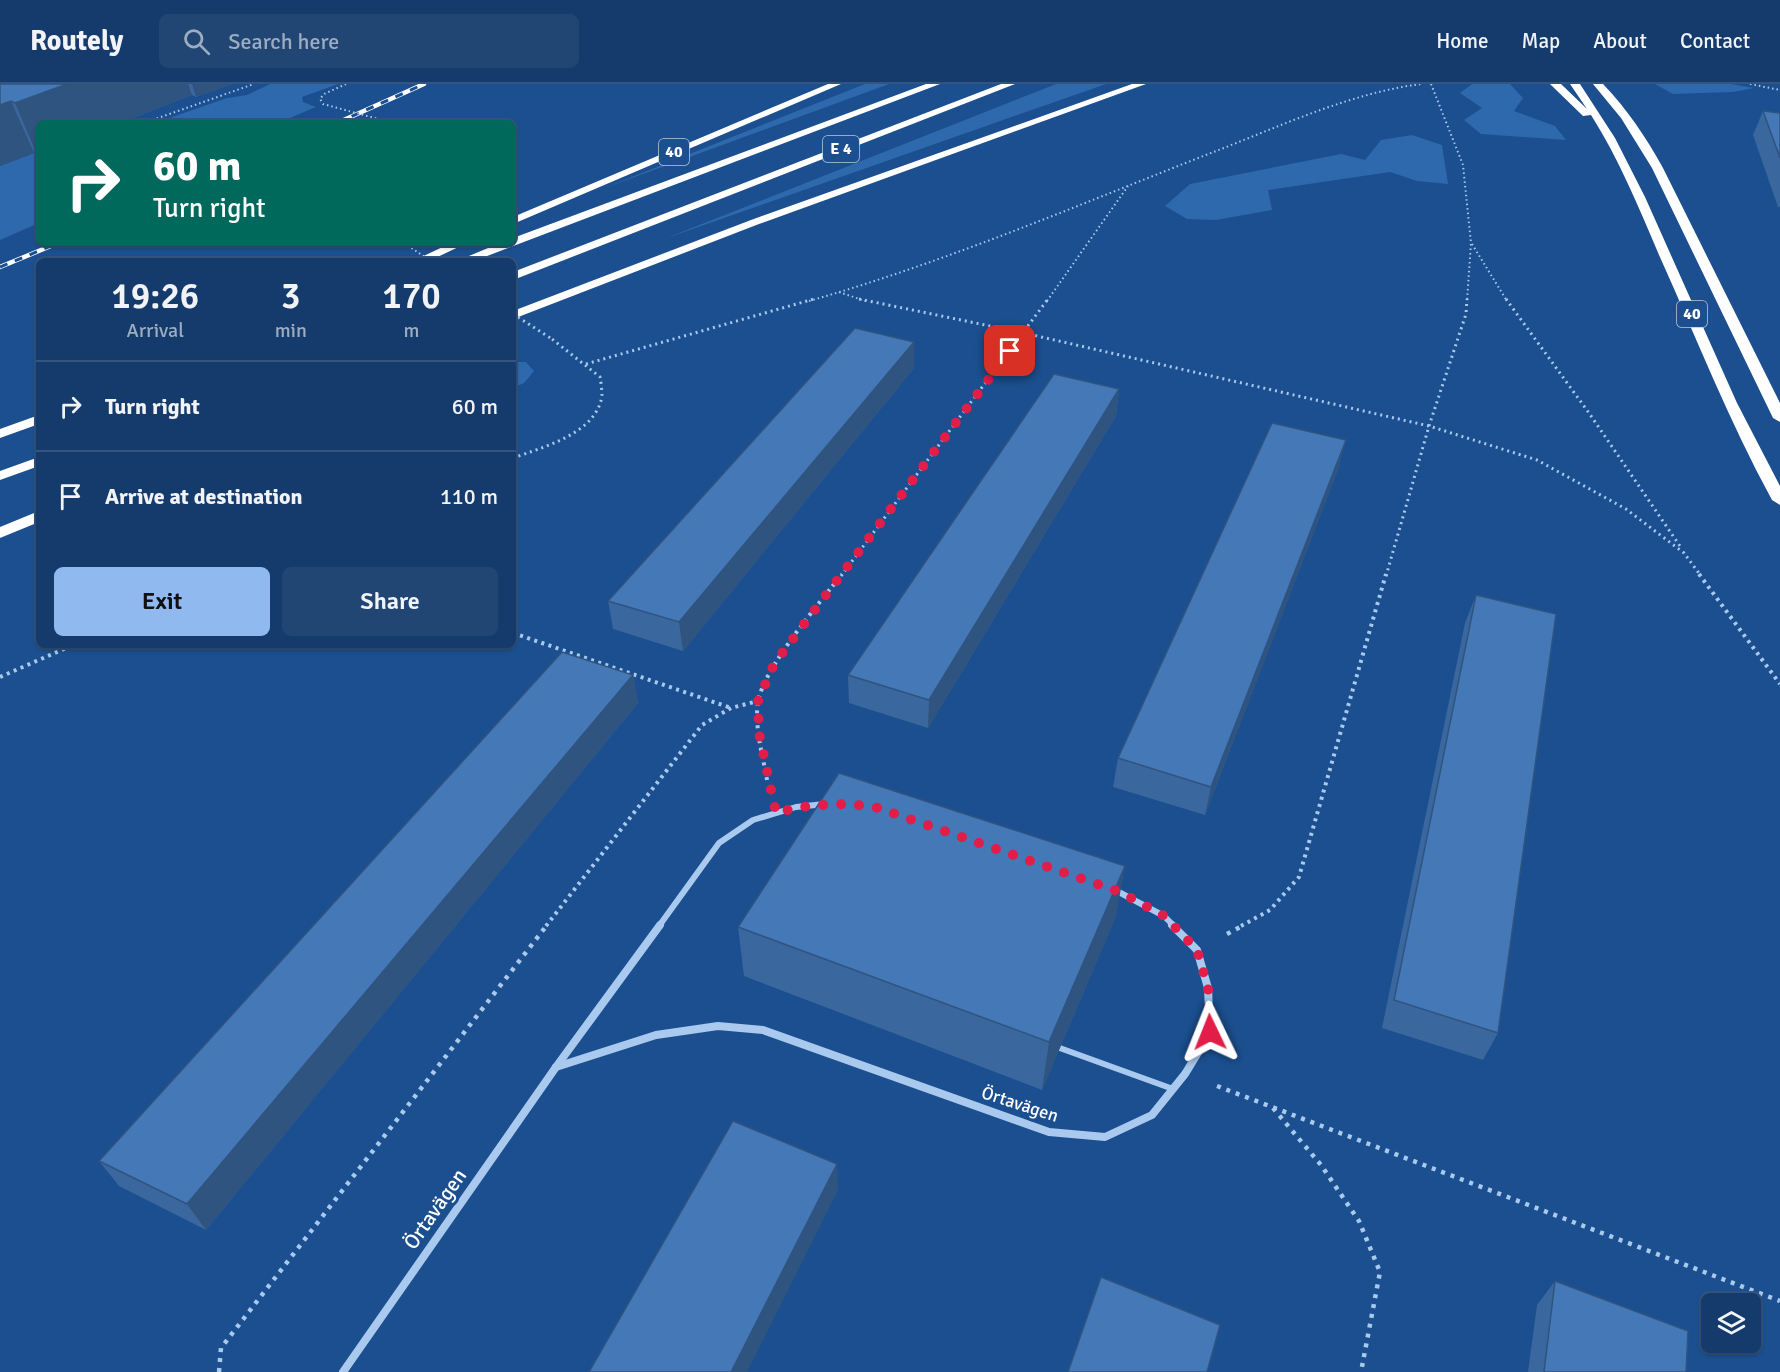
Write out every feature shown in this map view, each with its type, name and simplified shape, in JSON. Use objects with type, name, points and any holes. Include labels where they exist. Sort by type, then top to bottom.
[{"type":"highway","name":"40","points":[[516,220],[836,84]]},
{"type":"highway","name":"E 4","points":[[516,241],[935,84]]},
{"type":"highway","name":"E 4","points":[[516,275],[1010,84]]},
{"type":"highway","points":[[516,313],[755,222],[1141,84]]},
{"type":"highway","name":"40","points":[[1555,84],[1603,129],[1639,195],[1734,410],[1780,500]]},
{"type":"highway","points":[[1575,84],[1585,96],[1603,129]]},
{"type":"highway","name":"40","points":[[1598,84],[1635,127],[1655,161],[1780,418]]},
{"type":"highway","points":[[425,258],[454,246]]},
{"type":"highway","name":"E 4","points":[[471,258],[504,246]]},
{"type":"highway","points":[[0,434],[36,420]]},
{"type":"highway","points":[[0,476],[36,462]]},
{"type":"highway","points":[[0,533],[36,517]]},
{"type":"street","name":"Örtavägen","points":[[343,1372],[556,1067],[718,843],[753,820],[796,807],[832,804]]},
{"type":"street","name":"Örtavägen","points":[[556,1067],[656,1035],[718,1026],[762,1030],[1049,1132],[1105,1137],[1152,1115],[1185,1074],[1210,1032],[1208,988],[1197,950],[1164,916],[1108,888]]},
{"type":"lane","points":[[1051,1045],[1174,1089]]},
{"type":"path","points":[[151,120],[254,84]]},
{"type":"path","points":[[346,84],[324,94],[320,99],[323,104],[382,120]]},
{"type":"path","points":[[586,364],[839,292],[956,252],[1325,109],[1405,86],[1422,84]]},
{"type":"path","points":[[1197,950],[1270,910],[1299,877],[1429,426],[1466,314],[1471,243],[1463,165],[1431,84]]},
{"type":"path","points":[[1750,84],[1780,90]]},
{"type":"path","points":[[129,118],[134,120]]},
{"type":"path","points":[[776,813],[759,733],[758,701],[774,664],[1024,333],[1128,185]]},
{"type":"path","points":[[1471,243],[1510,306],[1589,413],[1684,553],[1780,684]]},
{"type":"path","points":[[409,246],[427,258]]},
{"type":"path","points":[[839,292],[861,300],[1024,333],[1429,426],[1538,460],[1626,509],[1684,553]]},
{"type":"path","points":[[516,316],[552,339],[600,377],[603,398],[590,421],[567,436],[516,457]]},
{"type":"path","points":[[516,634],[731,708]]},
{"type":"path","points":[[0,677],[66,648]]},
{"type":"path","points":[[219,1372],[221,1348],[702,725],[731,708],[758,701]]},
{"type":"path","points":[[1185,1074],[1780,1301]]},
{"type":"path","points":[[1273,1107],[1321,1165],[1359,1221],[1380,1272],[1361,1372]]},
{"type":"shaded area","points":[[270,84],[338,84],[302,97],[303,102],[316,107],[285,120],[164,120],[227,98],[247,95]]},
{"type":"shaded area","points":[[865,84],[889,84],[602,189]]},
{"type":"shaded area","points":[[1056,84],[1106,84],[664,239]]},
{"type":"shaded area","points":[[1472,84],[1510,84],[1523,98],[1514,111],[1555,126],[1566,140],[1481,134],[1464,120],[1482,108],[1460,93]]},
{"type":"shaded area","points":[[1655,84],[1731,84],[1754,88],[1733,92],[1673,94]]},
{"type":"shaded area","points":[[1412,135],[1442,145],[1448,184],[1417,181],[1390,172],[1268,190],[1272,210],[1216,220],[1187,219],[1165,206],[1190,184],[1341,154],[1365,160],[1381,140]]},
{"type":"shaded area","points":[[36,153],[36,224],[0,240],[0,166]]},
{"type":"shaded area","points":[[516,362],[526,362],[534,371],[524,383],[516,387]]},
{"type":"building","points":[[0,84],[67,84],[15,103],[11,101],[0,105]]},
{"type":"building","points":[[1763,111],[1780,113],[1780,158]]},
{"type":"building","points":[[855,328],[914,342],[679,622],[608,601]]},
{"type":"building","points":[[1054,374],[1119,389],[929,700],[848,675]]},
{"type":"building","points":[[1272,423],[1346,440],[1211,787],[1118,758]]},
{"type":"building","points":[[1476,595],[1556,614],[1498,1033],[1394,1000]]},
{"type":"building","points":[[562,652],[633,675],[187,1204],[99,1161]]},
{"type":"building","points":[[839,773],[1125,866],[1049,1042],[738,927]]},
{"type":"building","points":[[733,1121],[837,1164],[731,1372],[589,1372]]},
{"type":"building","points":[[1101,1277],[1220,1325],[1207,1372],[1068,1372]]},
{"type":"building","points":[[1555,1281],[1688,1331],[1686,1372],[1544,1372]]},
{"type":"railway","points":[[344,120],[424,84]]},
{"type":"railway","points":[[0,267],[51,246]]},
{"type":"route","points":[[1010,351],[774,664],[758,701],[759,733],[765,773],[776,813],[796,807],[843,803],[875,807],[1120,892],[1164,916],[1197,950],[1208,988],[1210,1032]]}]
